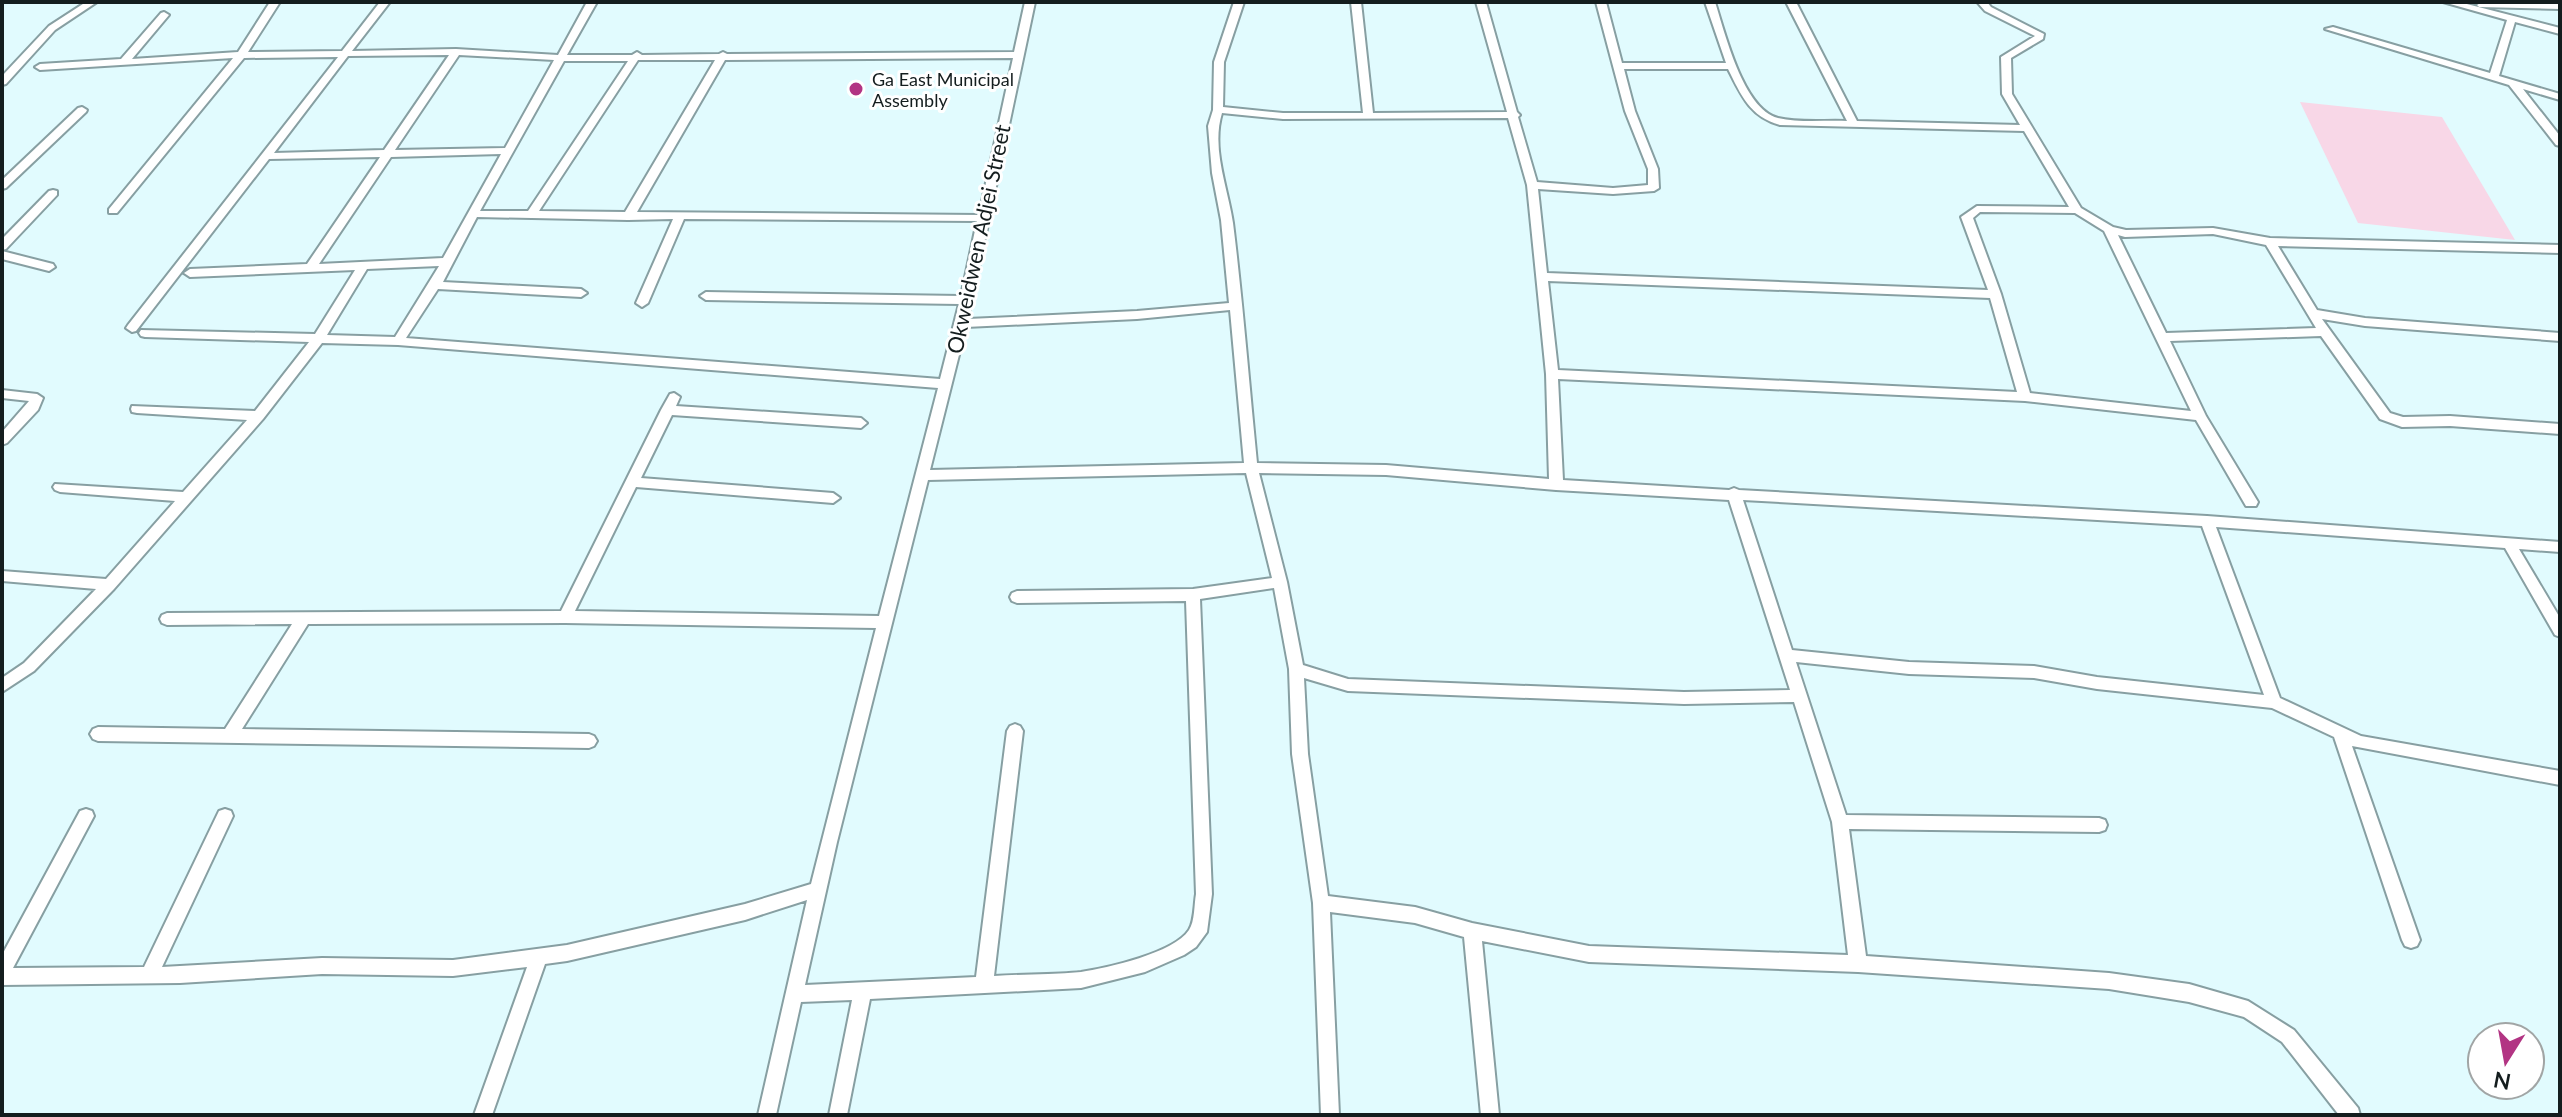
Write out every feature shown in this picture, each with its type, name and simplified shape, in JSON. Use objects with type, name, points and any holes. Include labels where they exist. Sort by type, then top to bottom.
[{"type":"street","points":[[2,82],[56,25],[92,2]]},
{"type":"street","points":[[113,211],[241,55],[275,2]]},
{"type":"street","points":[[385,2],[138,331],[317,341],[398,341],[946,384]]},
{"type":"street","points":[[398,341],[435,285],[445,262],[564,58],[592,2]]},
{"type":"street","name":"Okweidwen Adjei Street","points":[[767,1115],[819,889],[961,323],[1030,2]]},
{"type":"street","points":[[1239,2],[1219,62],[1218,110],[1213,126],[1227,220],[1251,468],[1280,582],[1296,669],[1300,754],[1321,903],[1330,1115]]},
{"type":"street","points":[[1356,2],[1368,116]]},
{"type":"street","points":[[1481,2],[1515,115],[1532,185],[1552,374],[1556,485]]},
{"type":"street","points":[[1532,185],[1613,191],[1654,188],[1653,169],[1630,111],[1601,2]]},
{"type":"street","points":[[1710,2],[1732,66],[1752,106],[1767,120],[2027,128]]},
{"type":"street","points":[[1791,2],[1854,125]]},
{"type":"street","points":[[1982,2],[1988,9],[2040,37],[2006,57],[2007,94],[2077,210],[2109,229],[2125,234],[2235,233],[2270,242],[2560,249]]},
{"type":"street","points":[[2448,2],[2556,30],[2560,17]]},
{"type":"street","points":[[2461,5],[2560,6]]},
{"type":"street","points":[[125,61],[164,15]]},
{"type":"street","points":[[2494,76],[2512,18]]},
{"type":"street","points":[[2330,29],[2560,97]]},
{"type":"street","points":[[311,267],[456,52]]},
{"type":"street","points":[[40,67],[241,55],[456,52],[564,58],[637,55],[1019,55]]},
{"type":"street","points":[[531,215],[637,55]]},
{"type":"street","points":[[628,217],[723,55]]},
{"type":"street","points":[[1618,66],[1732,66]]},
{"type":"street","points":[[2512,82],[2560,143]]},
{"type":"street","points":[[2,186],[82,110]]},
{"type":"street","points":[[1218,110],[1283,116],[1515,115]]},
{"type":"street","points":[[267,156],[510,151]]},
{"type":"street","points":[[2,246],[53,193]]},
{"type":"street","points":[[2025,397],[1995,294],[1967,217],[1977,209],[2077,210]]},
{"type":"street","points":[[473,214],[984,218]]},
{"type":"street","points":[[642,303],[679,217]]},
{"type":"street","points":[[2109,229],[2200,416],[2251,502]]},
{"type":"street","points":[[2270,242],[2324,332],[2375,406],[2392,420],[2560,429]]},
{"type":"street","points":[[2,255],[49,267]]},
{"type":"street","points":[[190,273],[445,262]]},
{"type":"street","points":[[2,686],[29,667],[109,585],[258,416],[317,341],[362,267]]},
{"type":"street","points":[[1542,277],[1995,294]]},
{"type":"street","points":[[435,285],[581,293]]},
{"type":"street","points":[[706,296],[964,300]]},
{"type":"street","points":[[961,323],[1137,315],[1233,306]]},
{"type":"street","points":[[2315,314],[2365,322],[2560,337]]},
{"type":"street","points":[[2163,337],[2324,332]]},
{"type":"street","points":[[1552,374],[2025,397],[2200,416]]},
{"type":"street","points":[[2,394],[37,398],[33,407],[2,440]]},
{"type":"street","points":[[565,617],[671,403],[861,423]]},
{"type":"street","points":[[137,409],[258,416]]},
{"type":"street","points":[[923,475],[1251,468],[1386,470],[1556,485],[2207,521],[2560,547]]},
{"type":"street","points":[[631,482],[833,498]]},
{"type":"street","points":[[60,487],[188,497]]},
{"type":"street","points":[[1734,493],[1840,822],[1858,964]]},
{"type":"street","points":[[2207,521],[2274,702]]},
{"type":"street","points":[[2508,542],[2560,631]]},
{"type":"street","points":[[2,576],[109,585]]},
{"type":"street","points":[[1017,597],[1193,595],[1280,582]]},
{"type":"street","points":[[796,994],[1081,980],[1121,970],[1181,947],[1199,930],[1204,894],[1193,595]]},
{"type":"street","points":[[167,619],[565,617],[886,622]]},
{"type":"street","points":[[229,736],[304,618]]},
{"type":"street","points":[[1786,655],[1909,668],[2034,672],[2097,683],[2274,702],[2341,736],[2560,778]]},
{"type":"street","points":[[1296,669],[1348,685],[1684,698],[1798,696]]},
{"type":"street","points":[[984,985],[1015,731]]},
{"type":"street","points":[[98,734],[589,741]]},
{"type":"street","points":[[2341,736],[2411,940]]},
{"type":"street","points":[[86,816],[2,975],[180,975],[322,966],[453,968],[539,956],[745,912],[819,889]]},
{"type":"street","points":[[150,973],[225,816]]},
{"type":"street","points":[[1840,822],[2099,825]]},
{"type":"street","points":[[1321,903],[1415,915],[1472,931],[1589,954],[1858,964],[2109,981],[2189,993],[2248,1010],[2288,1036],[2351,1115]]},
{"type":"street","points":[[1472,931],[1490,1115]]},
{"type":"street","points":[[483,1115],[539,956]]},
{"type":"street","points":[[838,1115],[863,991]]},
{"type":"shaded area","points":[[2300,102],[2442,117],[2515,240],[2358,223]]},
{"type":"place","name":"Ga East Municipal Assembly","points":[[856,89]]}]
